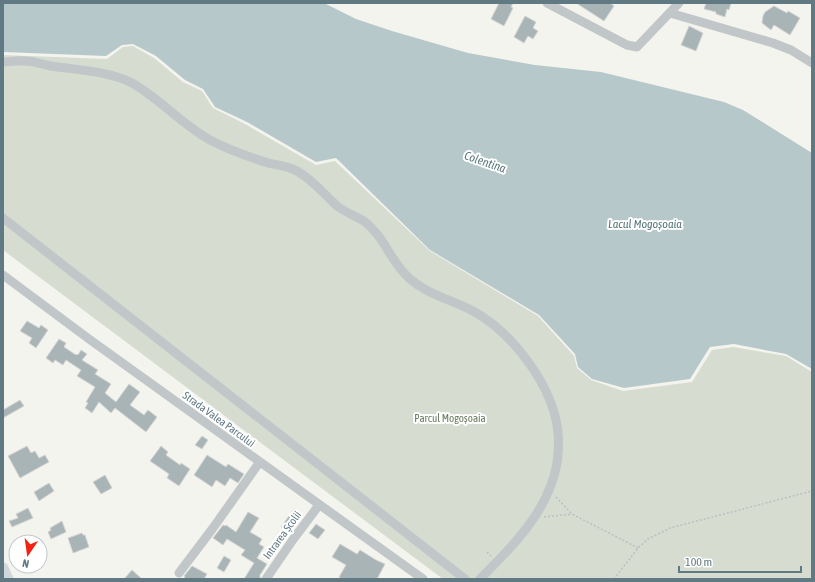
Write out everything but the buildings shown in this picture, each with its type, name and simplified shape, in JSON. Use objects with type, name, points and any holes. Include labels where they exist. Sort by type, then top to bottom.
[{"type":"street","points":[[547,3],[632,47],[637,47],[640,45],[679,3]]},
{"type":"street","points":[[670,13],[773,43],[791,50],[812,63]]},
{"type":"street","points":[[3,62],[27,61],[95,72],[124,79],[151,96],[203,136],[246,156],[296,170],[307,177],[340,208],[364,222],[376,233],[394,262],[411,280],[436,296],[472,311],[489,321],[504,335],[537,374],[546,390],[558,432],[559,454],[556,472],[550,490],[532,519],[505,554],[480,579]]},
{"type":"street","points":[[3,218],[465,579]]},
{"type":"street","name":"Strada Valea Parcului","points":[[3,275],[260,463],[423,579]]},
{"type":"street","points":[[179,573],[260,463]]},
{"type":"street","name":"Intrarea Școlii","points":[[266,579],[319,505]]},
{"type":"path","points":[[550,490],[572,514],[638,548]]},
{"type":"path","points":[[614,579],[638,548],[648,539],[670,528],[812,491]]},
{"type":"path","points":[[532,519],[572,514]]},
{"type":"green space","name":"Parcul Mogoșoaia","points":[[133,46],[154,58],[183,82],[202,91],[213,108],[245,124],[316,165],[335,161],[430,251],[538,316],[574,356],[577,368],[591,380],[623,391],[692,382],[712,350],[733,347],[786,356],[812,372],[812,579],[443,579],[3,250],[3,55],[107,59],[123,47]]},
{"type":"water","name":"Lacul Mogoșoaia","points":[[3,3],[324,3],[356,19],[468,53],[535,65],[601,72],[724,102],[743,110],[812,153],[812,369],[786,354],[734,344],[710,347],[690,379],[624,388],[592,379],[578,367],[575,354],[539,315],[430,250],[336,158],[316,162],[247,122],[215,107],[203,89],[185,80],[156,56],[133,44],[122,45],[106,56],[3,52]]},
{"type":"water label","name":"Colentina","points":[[485,162]]}]
